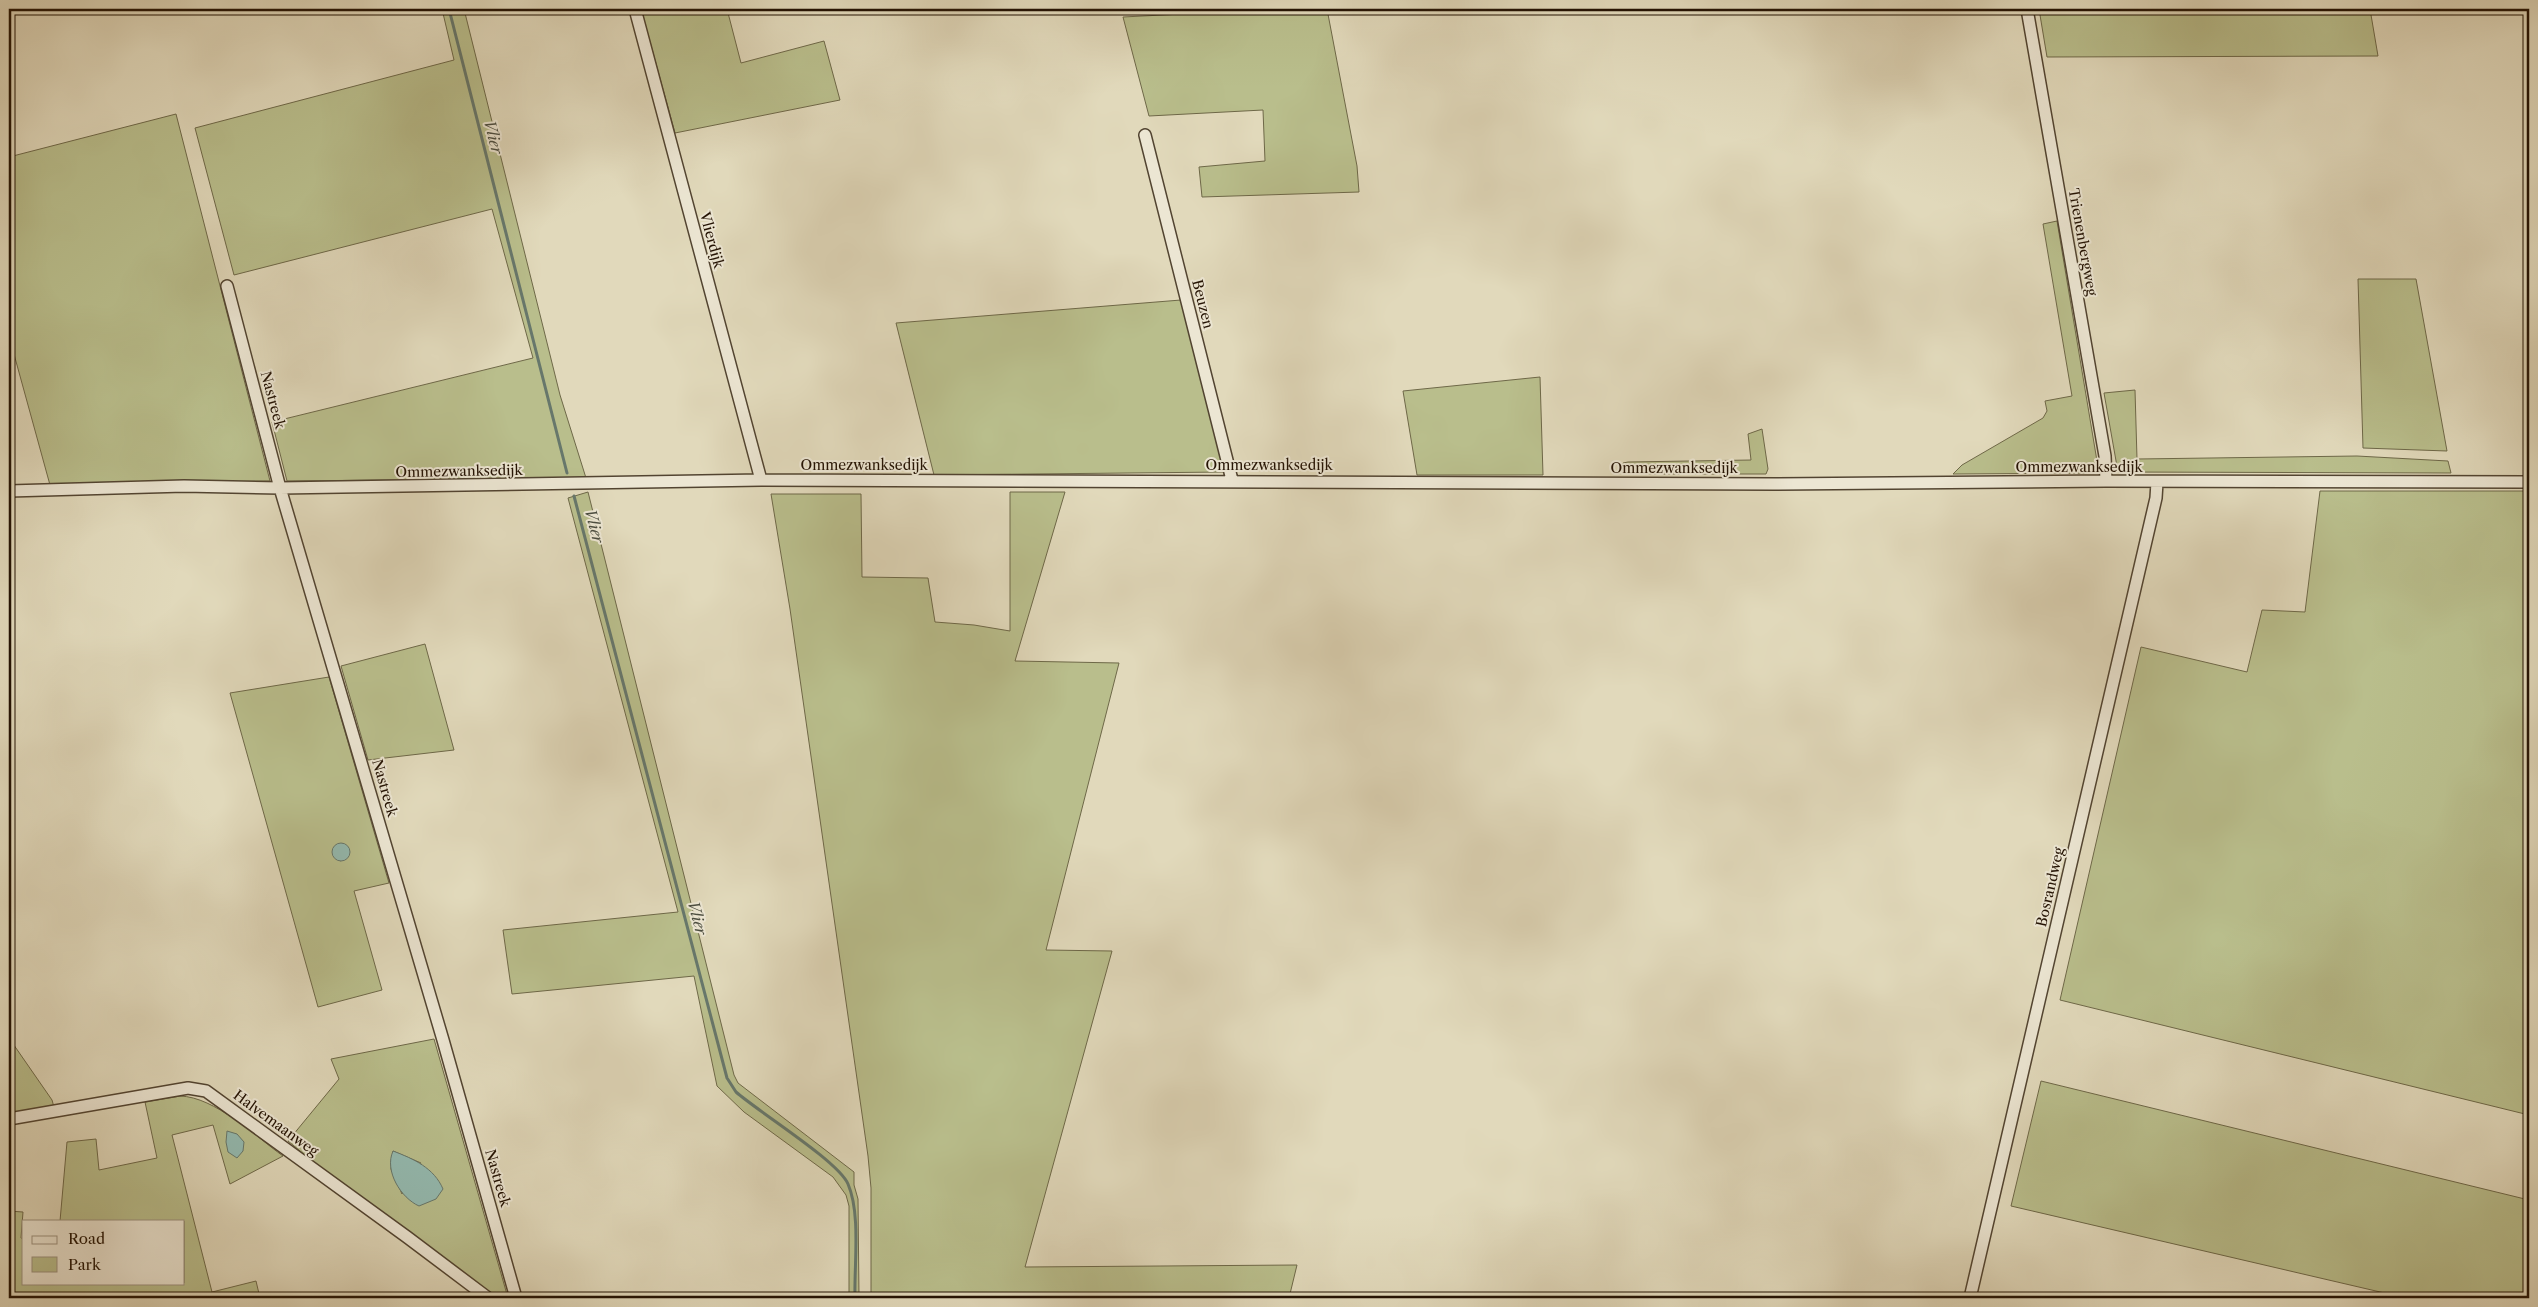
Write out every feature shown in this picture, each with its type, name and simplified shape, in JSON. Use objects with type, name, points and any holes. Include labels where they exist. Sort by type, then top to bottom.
[{"type":"street","name":"Vlierdijk","points":[[635,9],[761,480]]},
{"type":"street","name":"Trienenbergweg","points":[[2027,9],[2105,456],[2106,481]]},
{"type":"street","name":"Beuzen","points":[[1145,135],[1232,480]]},
{"type":"street","name":"Nastreek","points":[[227,286],[280,488],[440,1030],[516,1298]]},
{"type":"street","name":"Ommezwanksedijk","points":[[9,491],[184,486],[280,488],[761,480],[1232,480],[1783,484],[2106,481],[2529,482]]},
{"type":"street","name":"Bosrandweg","points":[[1970,1298],[2156,498],[2157,482]]},
{"type":"street","name":"Halvemaanweg","points":[[9,1119],[188,1088],[206,1091],[407,1236],[488,1298]]},
{"type":"green space","points":[[442,9],[464,9],[560,395],[586,478],[287,481],[272,422],[533,358],[492,209],[234,275],[195,128],[454,60]]},
{"type":"green space","points":[[641,9],[727,9],[741,63],[824,41],[840,100],[675,133]]},
{"type":"green space","points":[[1281,9],[1327,9],[1357,166],[1359,192],[1202,197],[1199,167],[1265,161],[1263,110],[1149,116],[1123,17]]},
{"type":"green space","points":[[2039,9],[2370,9],[2378,56],[2047,57]]},
{"type":"green space","points":[[176,114],[270,481],[50,485],[9,336],[9,157]]},
{"type":"green space","points":[[2057,221],[2099,473],[1953,474],[1962,465],[2043,418],[2047,411],[2045,401],[2072,396],[2043,224]]},
{"type":"green space","points":[[2358,279],[2416,279],[2447,451],[2363,448]]},
{"type":"green space","points":[[1181,300],[1225,472],[934,475],[896,323]]},
{"type":"green space","points":[[1540,377],[1543,475],[1417,475],[1403,391]]},
{"type":"green space","points":[[2135,390],[2137,459],[2357,456],[2448,461],[2451,473],[2118,472],[2104,393]]},
{"type":"green space","points":[[1762,429],[1768,469],[1766,474],[1624,474],[1623,463],[1628,462],[1751,460],[1748,434]]},
{"type":"green space","points":[[2320,491],[2529,491],[2529,1115],[2060,1000],[2141,647],[2247,672],[2262,610],[2305,612]]},
{"type":"green space","points":[[588,492],[734,1075],[738,1083],[854,1172],[854,1185],[858,1199],[859,1298],[849,1298],[849,1206],[846,1195],[833,1177],[744,1112],[717,1086],[694,976],[512,994],[503,930],[678,912],[568,498]]},
{"type":"green space","points":[[1010,492],[1065,492],[1015,661],[1119,663],[1046,950],[1112,951],[1025,1267],[1297,1265],[1289,1298],[871,1298],[871,1188],[868,1156],[790,609],[771,494],[861,494],[862,577],[928,578],[935,622],[974,625],[1010,631]]},
{"type":"green space","points":[[425,644],[454,750],[368,760],[341,666]]},
{"type":"green space","points":[[329,677],[389,883],[354,891],[382,990],[318,1007],[230,693]],"holes":[[[344,844],[346,858],[340,861],[335,847]]]},
{"type":"green space","points":[[9,1038],[52,1100],[54,1107],[9,1114]]},
{"type":"green space","points":[[434,1039],[508,1298],[492,1298],[364,1204],[288,1141],[339,1079],[331,1059]],"holes":[[[393,1151],[421,1163],[402,1194],[391,1169]]]},
{"type":"green space","points":[[2041,1081],[2529,1200],[2529,1298],[2406,1298],[2011,1206]]},
{"type":"green space","points":[[180,1096],[207,1103],[247,1128],[283,1156],[230,1184],[213,1125],[172,1135],[212,1292],[256,1281],[260,1298],[9,1298],[9,1211],[23,1212],[21,1238],[22,1284],[185,1284],[185,1220],[60,1220],[67,1142],[96,1139],[99,1170],[157,1158],[145,1102]]},
{"type":"water","points":[[341,843],[347,846],[350,852],[347,858],[341,861],[335,858],[332,852],[335,846]]},
{"type":"water","points":[[227,1131],[237,1134],[244,1142],[243,1151],[237,1158],[228,1152],[226,1142]]},
{"type":"water","points":[[393,1151],[416,1161],[434,1175],[443,1189],[436,1199],[419,1206],[406,1197],[400,1190],[393,1175],[391,1159]]},
{"type":"waterway","name":"Vlier","points":[[449,9],[567,473]]},
{"type":"waterway","name":"Vlier","points":[[574,496],[727,1078],[736,1092],[830,1163],[848,1184],[852,1196],[856,1225],[855,1298]]}]
